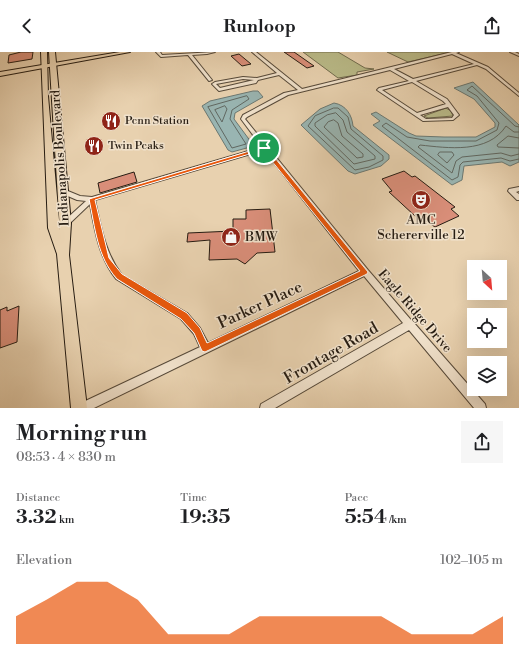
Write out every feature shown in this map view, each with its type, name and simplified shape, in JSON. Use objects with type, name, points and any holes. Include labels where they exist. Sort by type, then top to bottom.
[{"type":"highway","name":"Indianapolis Boulevard","points":[[44,52],[53,228],[63,255]]},
{"type":"highway","name":"Indianapolis Boulevard","points":[[52,52],[66,223],[63,255],[79,408]]},
{"type":"main road","points":[[0,74],[112,52]]},
{"type":"main road","points":[[53,63],[128,52]]},
{"type":"main road","points":[[0,70],[44,65]]},
{"type":"street","points":[[158,52],[161,56],[173,54],[190,55],[213,52]]},
{"type":"street","points":[[254,52],[301,90],[455,53],[491,71],[519,95]]},
{"type":"street","points":[[512,52],[519,55]]},
{"type":"street","points":[[190,55],[210,80],[216,80],[214,84],[219,90],[255,82],[257,79]]},
{"type":"street","points":[[390,68],[412,81],[445,100],[457,115],[453,118],[425,120],[380,92],[382,89],[412,81],[477,64]]},
{"type":"street","points":[[214,84],[243,78],[257,79],[281,73]]},
{"type":"street","name":"Eagle Ridge Drive","points":[[301,90],[276,99],[244,117],[244,123],[365,272],[411,324],[481,408]]},
{"type":"street","points":[[416,115],[449,105]]},
{"type":"street","points":[[63,192],[79,198],[92,199],[264,148]]},
{"type":"street","points":[[519,189],[511,191],[519,198]]},
{"type":"street","points":[[66,223],[92,199]]},
{"type":"street","points":[[92,199],[106,258],[112,268],[119,277],[188,319],[197,330],[205,348]]},
{"type":"street","name":"Parker Place","points":[[83,408],[365,272]]},
{"type":"street","name":"Frontage Road","points":[[265,408],[411,324]]},
{"type":"green space","points":[[303,52],[338,52],[365,68],[374,69],[357,72],[357,75],[338,78]]},
{"type":"green space","points":[[387,52],[451,52],[408,62]]},
{"type":"green space","points":[[446,108],[451,111],[453,116],[428,118],[424,116]]},
{"type":"water","points":[[473,82],[519,125],[519,162],[510,166],[502,162],[464,166],[462,180],[452,185],[373,125],[380,121],[371,114],[376,112],[416,136],[476,137],[495,127],[495,123],[474,99],[454,88]]},
{"type":"water","points":[[258,91],[263,97],[235,113],[234,119],[254,146],[232,152],[228,150],[202,106],[210,101]]},
{"type":"water","points":[[334,103],[345,108],[350,114],[353,126],[389,155],[389,159],[381,166],[355,174],[348,171],[301,125],[320,109]]},
{"type":"building","points":[[21,52],[33,52],[32,59],[8,63],[9,55]]},
{"type":"building","points":[[284,52],[294,52],[314,66],[307,68]]},
{"type":"building","points":[[239,54],[251,64],[242,66],[231,56]]},
{"type":"building","name":"AMC Schererville 12","points":[[404,171],[412,177],[415,176],[455,207],[451,209],[459,216],[435,227],[417,215],[415,216],[389,192],[392,191],[382,179]]},
{"type":"building","points":[[134,172],[137,182],[100,193],[98,183]]},
{"type":"building","name":"BMW","points":[[270,209],[275,252],[257,253],[245,264],[237,259],[209,260],[210,240],[187,242],[188,233],[233,231],[233,219],[246,219],[246,210]]},
{"type":"building","points":[[19,306],[17,342],[0,348],[0,310],[7,307],[7,311]]},
{"type":"place","name":"Penn Station","points":[[111,121]]},
{"type":"place","name":"Twin Peaks","points":[[94,146]]},
{"type":"place","name":"AMC Schererville 12","points":[[421,200]]},
{"type":"place","name":"BMW","points":[[231,237]]},
{"type":"route","points":[[264,148],[365,272],[205,348],[191,321],[177,310],[119,277],[112,268],[106,258],[92,199],[264,148]]}]
